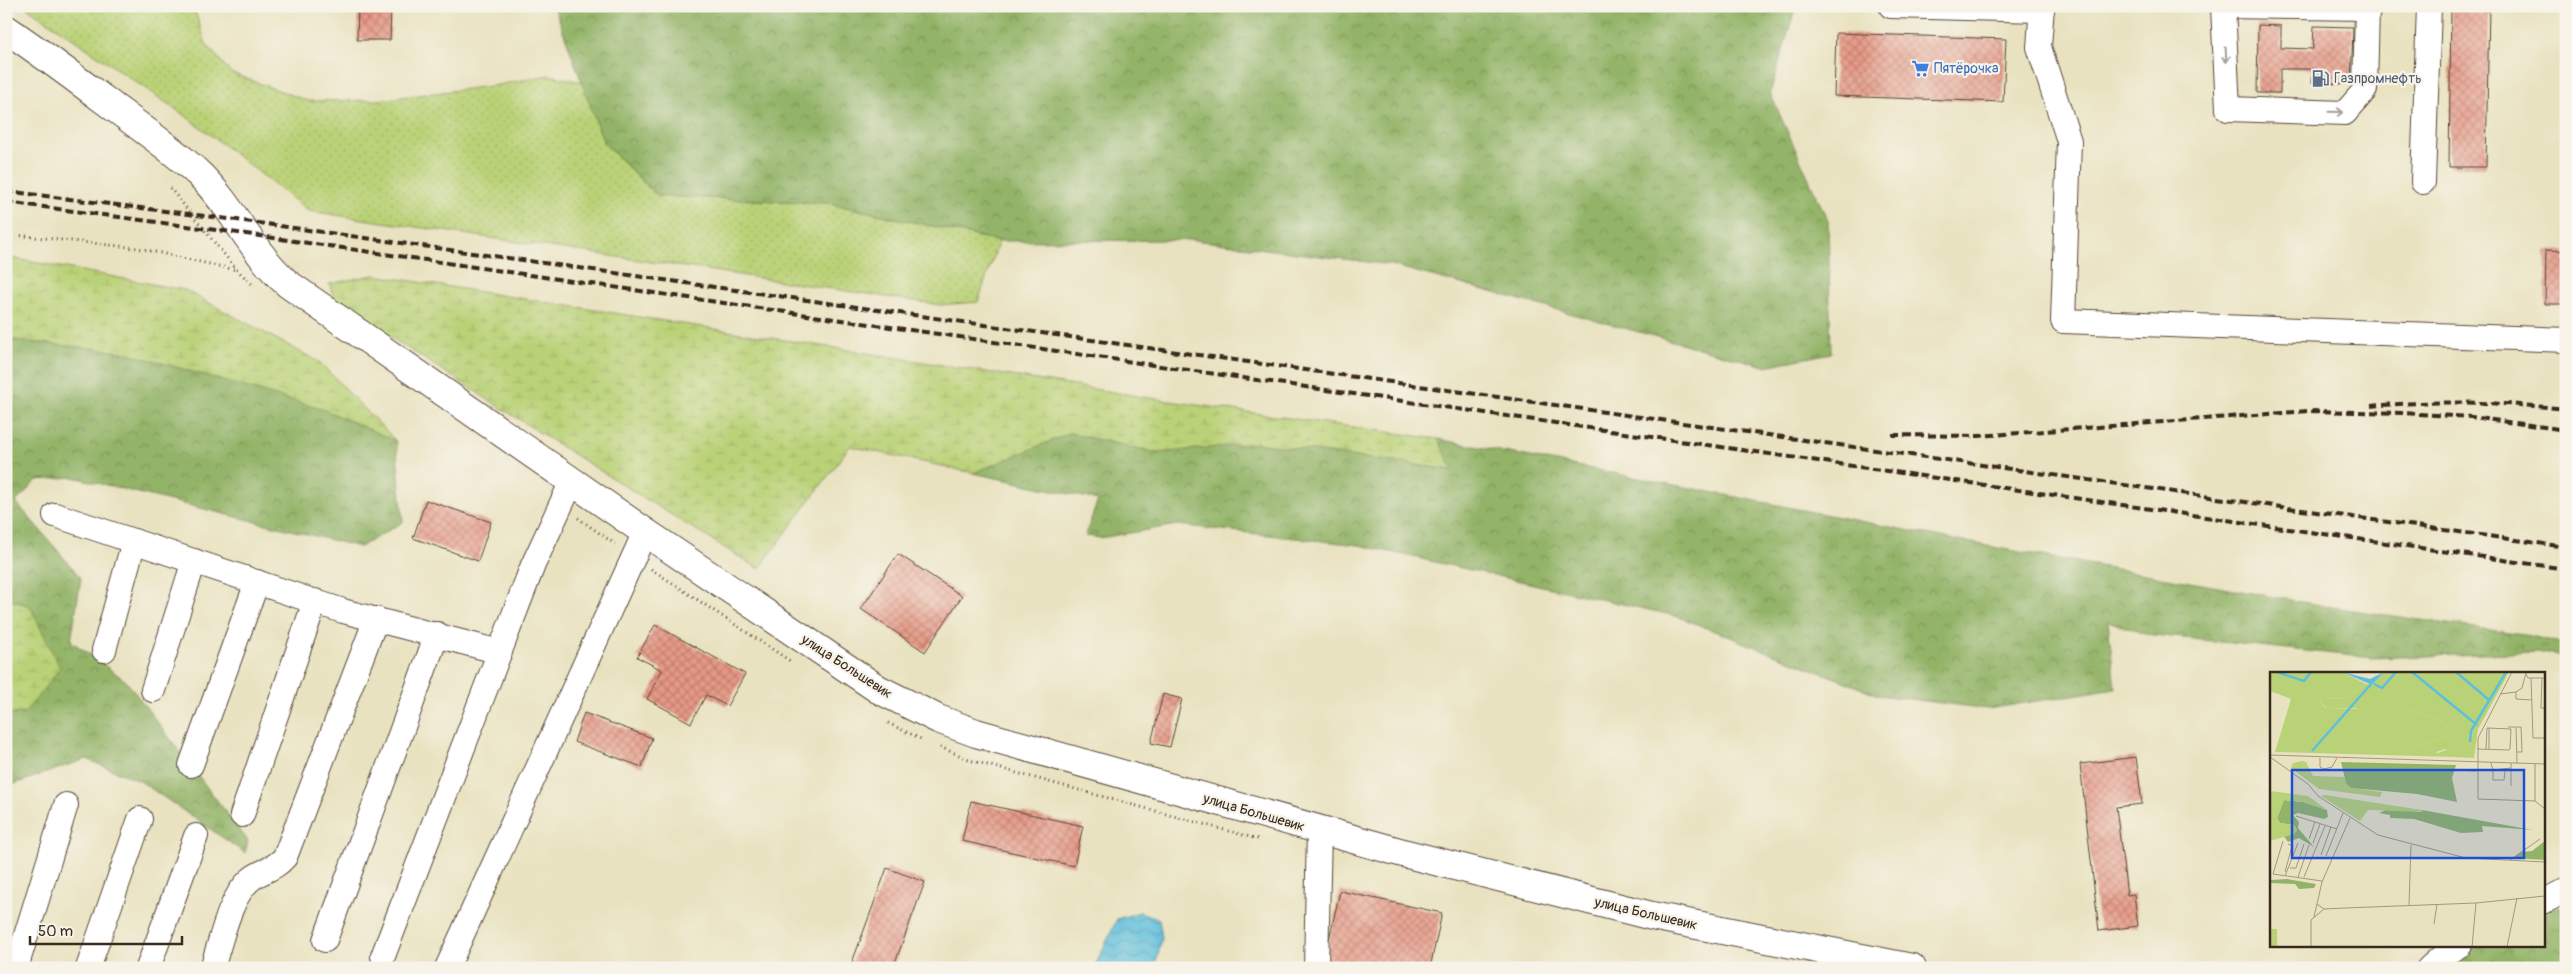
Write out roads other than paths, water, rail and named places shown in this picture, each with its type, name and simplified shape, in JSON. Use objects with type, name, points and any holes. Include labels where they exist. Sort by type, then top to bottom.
[{"type":"main road","name":"улица Большевик","points":[[6,29],[170,150],[199,175],[230,209],[274,272],[288,284],[645,532],[878,689],[938,719],[976,733],[1319,830],[1652,916],[1912,968]]},
{"type":"street","points":[[1891,6],[2042,8],[2039,47],[2069,141],[2063,320],[2566,340]]},
{"type":"street","points":[[2223,6],[2370,7],[2365,90],[2345,113],[2228,109],[2223,6]]},
{"type":"street","points":[[2423,182],[2429,6]]},
{"type":"street","points":[[383,956],[533,565],[572,481]]},
{"type":"street","points":[[55,515],[315,601],[500,652]]},
{"type":"street","points":[[448,968],[645,532]]},
{"type":"street","points":[[104,650],[134,541]]},
{"type":"street","points":[[153,690],[194,561]]},
{"type":"street","points":[[191,765],[257,582]]},
{"type":"street","points":[[242,815],[315,601]]},
{"type":"street","points":[[212,968],[229,917],[244,885],[252,877],[277,866],[285,857],[376,619]]},
{"type":"street","points":[[325,940],[437,634]]},
{"type":"street","points":[[16,968],[66,805]]},
{"type":"street","points":[[88,968],[140,819]]},
{"type":"street","points":[[1316,968],[1319,830]]},
{"type":"street","points":[[148,968],[196,836]]},
{"type":"street","points":[[2544,901],[2566,890]]},
{"type":"street","points":[[2429,968],[2446,952],[2458,946]]},
{"type":"water","points":[[1140,912],[1159,919],[1162,938],[1155,968],[1094,968],[1117,919]]},
{"type":"railway","points":[[6,191],[237,220],[2566,547]]},
{"type":"railway","points":[[6,202],[246,234],[2566,569]]},
{"type":"railway","points":[[2371,406],[2468,403],[2566,409]]},
{"type":"railway","points":[[1892,435],[1979,436],[2308,411],[2471,417],[2566,430]]},
{"type":"place","name":"Пятёрочка","points":[[1920,68]]},
{"type":"place","name":"Газпромнефть","points":[[2320,78]]}]
